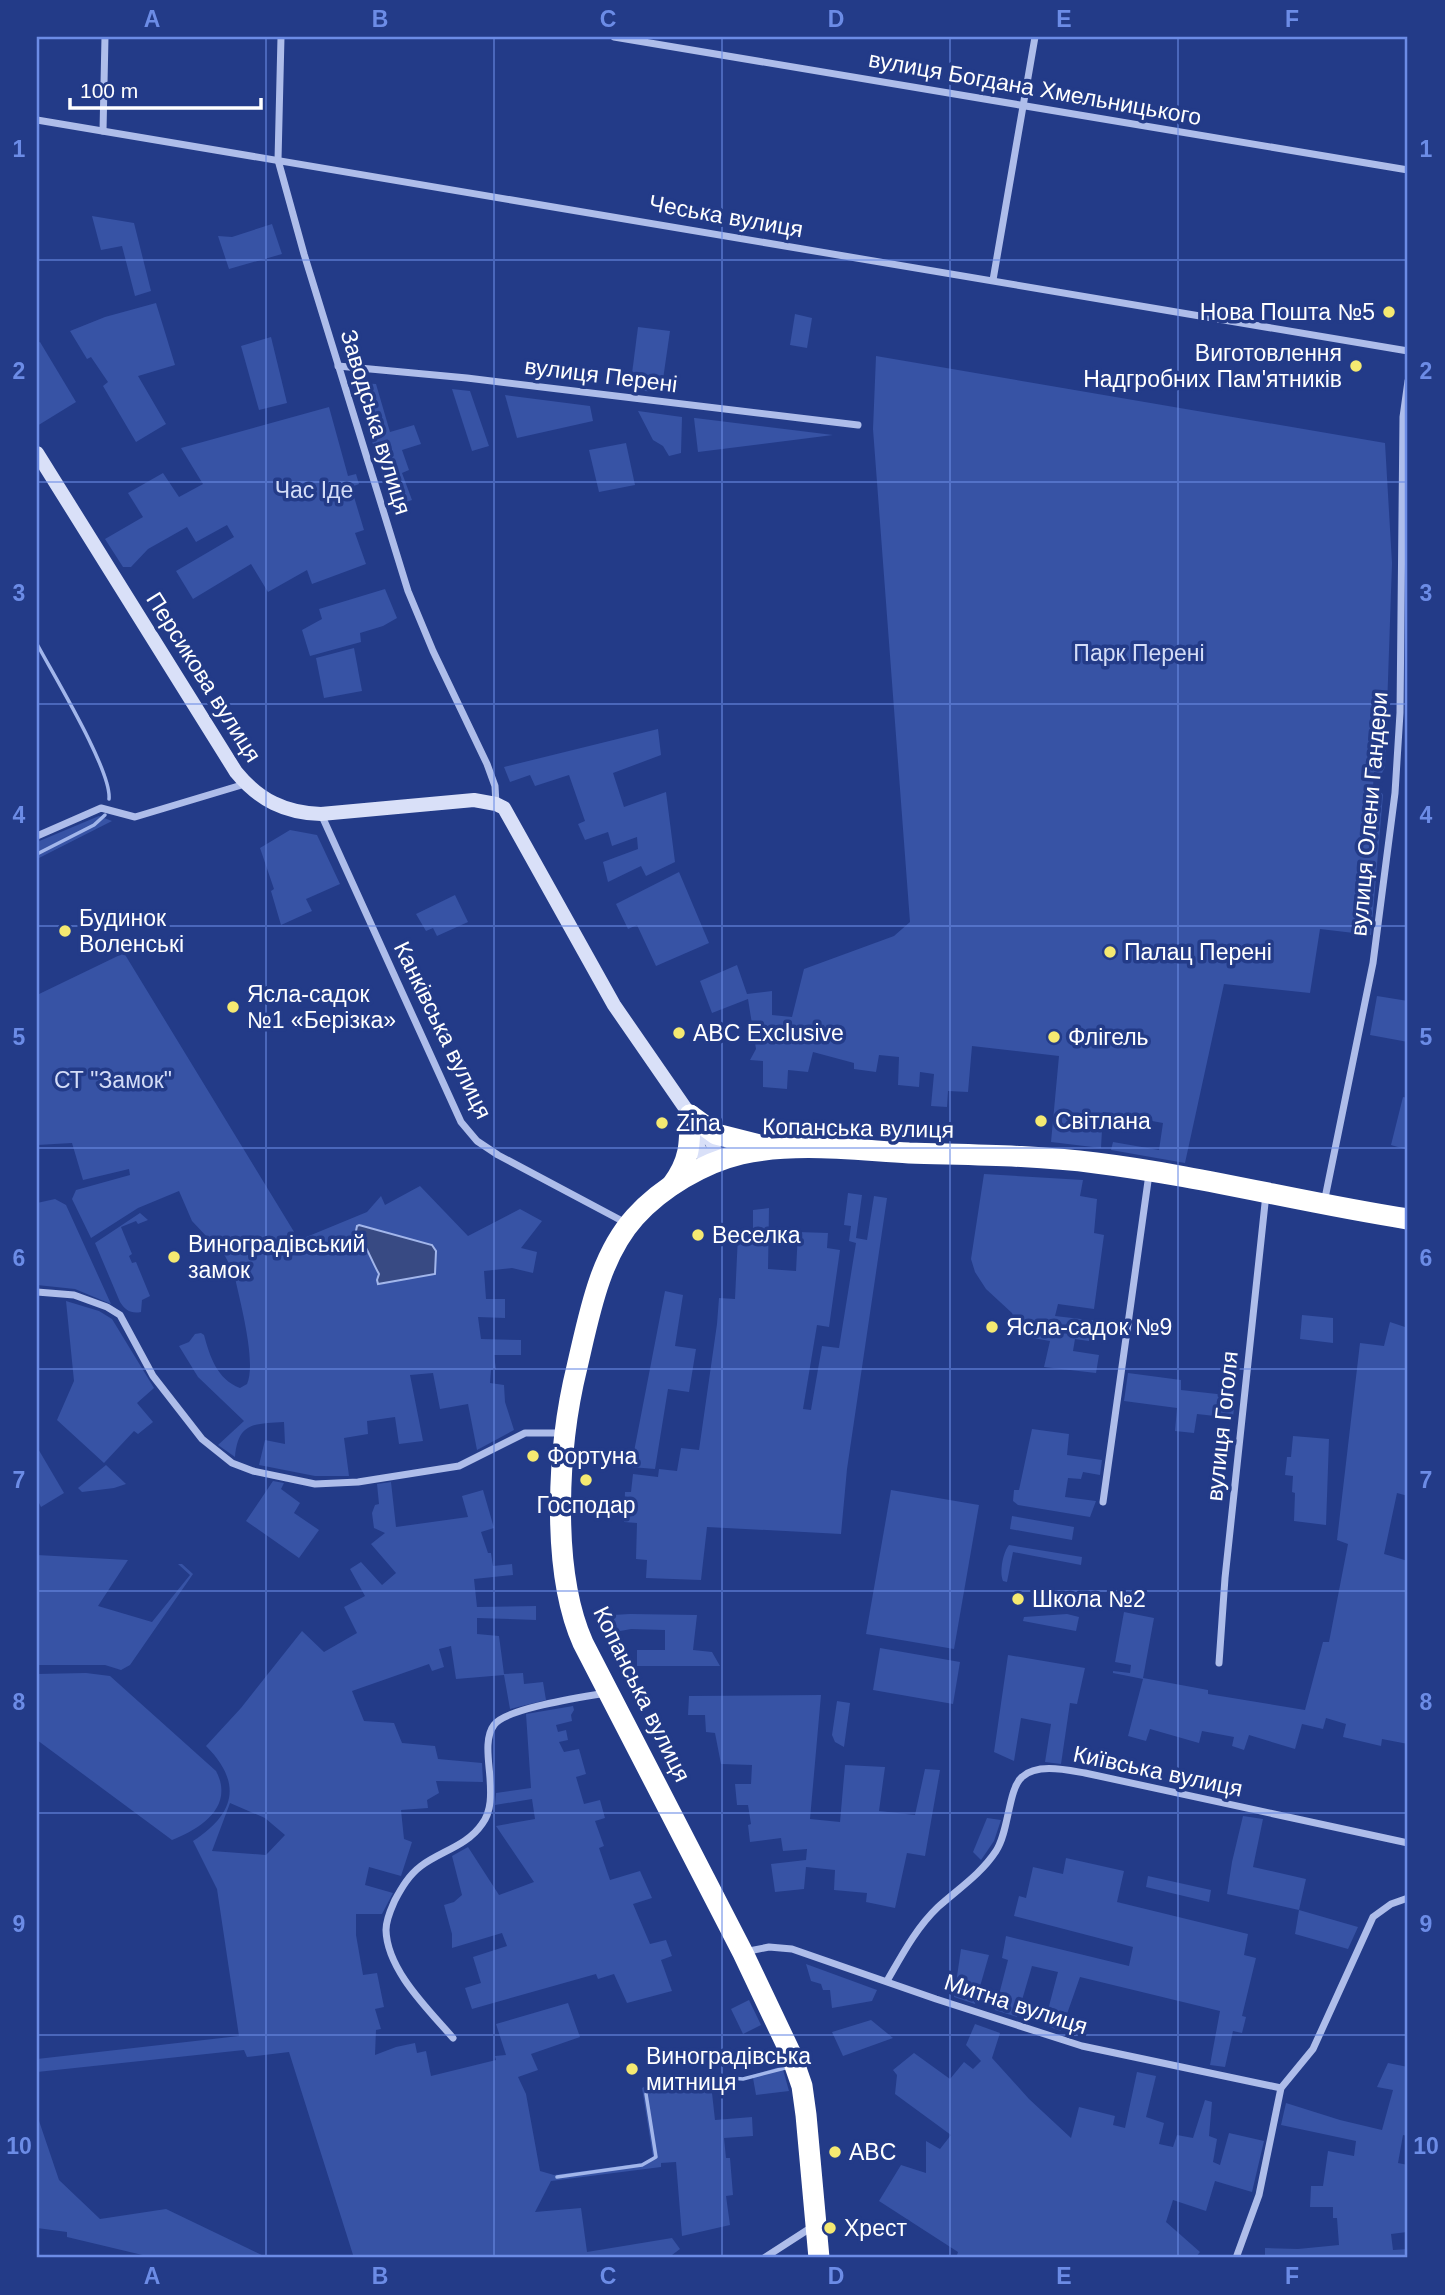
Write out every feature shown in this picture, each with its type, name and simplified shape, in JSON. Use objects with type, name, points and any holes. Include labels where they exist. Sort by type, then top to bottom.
[{"type":"highway","points":[[690,1115],[716,1134],[780,1148]]},
{"type":"highway","points":[[668,1189],[682,1172],[686,1161],[690,1142],[690,1115]]},
{"type":"highway","name":"Копанська вулиця","points":[[819,2258],[802,2086],[791,2054],[743,1953],[576,1626],[565,1584],[562,1496],[565,1433],[575,1376],[594,1300],[619,1238],[636,1217],[668,1189],[714,1164],[741,1154],[780,1148],[1070,1161],[1150,1171],[1324,1204]]},
{"type":"highway","points":[[1324,1204],[1408,1219]]},
{"type":"highway","points":[[1324,1204],[1408,1233]]},
{"type":"main road","name":"Персикова вулиця","points":[[37,453],[246,784],[278,806],[303,814],[474,800],[496,804]]},
{"type":"main road","points":[[496,804],[504,808],[510,817],[614,1005],[690,1115],[712,1142],[717,1157],[714,1164]]},
{"type":"street","points":[[103,131],[105,37]]},
{"type":"street","name":"Заводська вулиця","points":[[281,37],[278,160],[408,591],[487,764],[495,786],[496,804]]},
{"type":"street","name":"вулиця Богдана Хмельницького","points":[[614,37],[661,41],[1408,170]]},
{"type":"street","points":[[993,280],[1035,37]]},
{"type":"street","name":"Чеська вулиця","points":[[37,120],[1408,351]]},
{"type":"street","name":"вулиця Перені","points":[[338,366],[467,378],[858,425]]},
{"type":"street","name":"вулиця Олени Гандери","points":[[1324,1204],[1373,964],[1395,793],[1405,551],[1403,417],[1408,381]]},
{"type":"street","points":[[37,836],[101,808],[135,817],[246,784]]},
{"type":"street","name":"Канківська вулиця","points":[[321,814],[461,1122],[477,1142],[498,1155],[629,1225]]},
{"type":"street","points":[[1104,1502],[1150,1171]]},
{"type":"street","name":"вулиця Гоголя","points":[[1219,1663],[1225,1578],[1266,1193]]},
{"type":"street","points":[[37,1292],[75,1295],[120,1315],[153,1376],[202,1439],[232,1463],[253,1471],[315,1484],[358,1482],[459,1466],[525,1433],[565,1433]]},
{"type":"street","points":[[453,2038],[401,1974],[388,1941],[387,1922],[390,1910],[406,1881],[415,1871],[474,1835],[486,1819],[490,1802],[489,1742],[494,1724],[526,1709],[610,1692]]},
{"type":"street","name":"Київська вулиця","points":[[887,1981],[910,1941],[926,1920],[980,1870],[996,1851],[1005,1831],[1018,1783],[1030,1772],[1052,1769],[1085,1773],[1408,1843]]},
{"type":"street","points":[[1236,2258],[1259,2195],[1281,2088],[1312,2049],[1373,1917],[1391,1904],[1408,1898]]},
{"type":"street","name":"Митна вулиця","points":[[743,1953],[769,1947],[792,1949],[1082,2046],[1281,2088]]},
{"type":"street","points":[[764,2258],[816,2225]]},
{"type":"green space","points":[[92,216],[134,223],[151,291],[135,296],[122,246],[101,250]]},
{"type":"green space","points":[[272,224],[282,254],[229,269],[218,236],[232,237]]},
{"type":"green space","points":[[156,303],[175,365],[138,376],[166,424],[136,442],[103,386],[108,382],[91,357],[87,359],[70,331],[105,317]]},
{"type":"green space","points":[[795,314],[812,318],[807,348],[790,345]]},
{"type":"green space","points":[[638,327],[670,331],[661,393],[630,389]]},
{"type":"green space","points":[[271,337],[287,403],[259,410],[241,346]]},
{"type":"green space","points":[[40,342],[76,402],[37,426],[37,343]]},
{"type":"green space","name":"Парк Перені","points":[[876,356],[1385,443],[1392,563],[1385,767],[1382,773],[1374,772],[1373,787],[1380,789],[1383,795],[1371,935],[1320,929],[1310,993],[1224,984],[1185,1163],[1111,1150],[1113,1142],[1159,1150],[1163,1123],[1103,1112],[1101,1148],[1051,1142],[1059,1056],[972,1046],[968,1092],[948,1091],[947,1107],[931,1106],[934,1074],[920,1072],[919,1087],[898,1085],[899,1057],[879,1055],[876,1072],[854,1069],[854,1063],[813,1052],[808,1072],[788,1070],[787,1089],[763,1087],[763,1061],[750,1060],[756,1049],[748,999],[712,1013],[700,981],[737,965],[747,994],[772,991],[772,1015],[792,1017],[804,969],[894,936],[910,922],[873,429]]},
{"type":"green space","points":[[361,383],[376,384],[390,432],[414,425],[421,444],[402,450],[409,470],[402,473],[412,500],[393,506],[356,392]]},
{"type":"green space","points":[[452,389],[470,391],[489,446],[472,451]]},
{"type":"green space","points":[[505,395],[590,406],[593,421],[517,438]]},
{"type":"green space","name":"Час Іде","points":[[329,407],[348,476],[356,474],[359,484],[351,487],[364,530],[355,533],[366,564],[312,584],[307,570],[268,592],[251,564],[193,599],[176,571],[234,537],[227,525],[196,542],[187,527],[148,549],[131,567],[123,567],[105,539],[143,517],[128,493],[163,473],[179,497],[203,484],[181,448]]},
{"type":"green space","points":[[638,411],[682,417],[681,453],[669,456],[663,446],[653,440]]},
{"type":"green space","points":[[695,418],[833,435],[698,452]]},
{"type":"green space","points":[[626,443],[635,485],[599,492],[589,450]]},
{"type":"green space","points":[[385,589],[397,618],[383,626],[360,633],[361,642],[310,656],[302,630],[322,619],[319,609]]},
{"type":"green space","points":[[354,648],[362,691],[324,698],[316,658]]},
{"type":"green space","points":[[658,729],[661,755],[613,773],[624,807],[666,792],[675,862],[646,876],[641,866],[608,882],[603,862],[638,849],[637,837],[612,846],[608,832],[585,840],[578,824],[585,821],[569,775],[535,786],[530,775],[510,782],[504,767]]},
{"type":"green space","points":[[99,816],[112,821],[37,859],[37,842]]},
{"type":"green space","points":[[290,830],[317,835],[340,884],[306,899],[312,911],[281,925],[271,891],[274,889],[260,848]]},
{"type":"green space","points":[[679,872],[709,943],[656,966],[637,925],[628,929],[616,904]]},
{"type":"green space","points":[[455,895],[468,922],[437,936],[433,928],[426,931],[416,914]]},
{"type":"green space","name":"СТ \"Замок\"","points":[[124,953],[299,1240],[367,1212],[381,1196],[385,1205],[420,1186],[468,1236],[520,1209],[542,1221],[521,1248],[537,1252],[533,1273],[512,1268],[484,1271],[486,1299],[505,1299],[505,1318],[478,1317],[481,1339],[521,1340],[521,1355],[494,1355],[496,1369],[491,1370],[490,1383],[504,1385],[505,1402],[514,1430],[477,1450],[468,1404],[440,1409],[433,1373],[410,1375],[423,1441],[399,1444],[395,1417],[367,1421],[368,1434],[344,1438],[349,1476],[315,1476],[259,1465],[265,1440],[285,1444],[284,1422],[249,1427],[240,1437],[235,1457],[218,1445],[244,1421],[198,1377],[179,1346],[189,1342],[195,1334],[201,1333],[220,1373],[240,1388],[247,1384],[250,1361],[246,1330],[234,1273],[225,1256],[192,1221],[179,1191],[138,1208],[91,1238],[72,1199],[76,1190],[130,1175],[129,1169],[83,1180],[72,1143],[37,1145],[37,995]]},
{"type":"green space","points":[[1377,996],[1408,1001],[1408,1042],[1370,1035]]},
{"type":"green space","points":[[1403,1097],[1408,1098],[1408,1150],[1391,1145]]},
{"type":"green space","points":[[984,1174],[1083,1180],[1080,1196],[1097,1199],[1094,1233],[1104,1235],[1094,1309],[1058,1304],[1055,1316],[1098,1321],[1096,1342],[1075,1339],[1073,1351],[1099,1355],[1096,1373],[1044,1367],[1050,1341],[1021,1336],[1012,1313],[986,1289],[975,1272],[971,1259]]},
{"type":"green space","points":[[848,1193],[862,1195],[856,1238],[867,1240],[874,1196],[887,1198],[847,1469],[841,1534],[707,1527],[701,1580],[646,1578],[647,1560],[636,1559],[637,1523],[624,1522],[625,1492],[631,1492],[633,1474],[658,1477],[659,1469],[677,1471],[681,1448],[699,1450],[719,1298],[735,1299],[738,1235],[753,1233],[753,1210],[769,1208],[768,1269],[796,1271],[798,1232],[828,1233],[827,1248],[840,1250],[829,1327],[817,1325],[803,1409],[811,1410],[822,1346],[839,1348],[856,1243],[849,1241],[851,1226],[844,1225]]},
{"type":"green space","points":[[55,1199],[66,1205],[111,1304],[75,1289],[37,1285],[37,1203]]},
{"type":"green space","points":[[140,1213],[148,1220],[121,1227],[132,1254],[129,1256],[132,1263],[136,1262],[150,1296],[142,1300],[141,1312],[131,1312],[120,1302],[95,1243]]},
{"type":"green space","points":[[665,1291],[683,1295],[675,1346],[696,1349],[689,1392],[668,1389],[655,1469],[631,1467]]},
{"type":"green space","points":[[66,1301],[99,1311],[112,1319],[154,1388],[137,1403],[153,1422],[138,1434],[134,1431],[104,1463],[57,1420],[74,1381]]},
{"type":"green space","points":[[1302,1315],[1333,1318],[1333,1343],[1300,1339]]},
{"type":"green space","points":[[1390,1322],[1408,1328],[1408,1496],[1397,1493],[1384,1554],[1408,1561],[1408,1744],[1382,1739],[1381,1746],[1343,1737],[1346,1724],[1326,1718],[1323,1729],[1302,1724],[1295,1749],[1249,1735],[1244,1750],[1232,1746],[1234,1737],[1202,1731],[1199,1743],[1150,1729],[1146,1741],[1128,1736],[1143,1679],[1113,1673],[1130,1673],[1131,1665],[1115,1662],[1124,1612],[1154,1618],[1143,1678],[1208,1690],[1208,1694],[1305,1710],[1323,1642],[1329,1642],[1348,1544],[1337,1540],[1360,1343],[1384,1346]]},
{"type":"green space","points":[[1128,1373],[1181,1380],[1181,1390],[1235,1396],[1233,1418],[1197,1414],[1194,1433],[1175,1431],[1177,1408],[1124,1401]]},
{"type":"green space","points":[[1032,1429],[1069,1434],[1067,1455],[1102,1460],[1100,1475],[1083,1472],[1081,1479],[1068,1478],[1065,1497],[1096,1501],[1090,1517],[1018,1505],[1013,1501],[1014,1490],[1019,1490]]},
{"type":"green space","points":[[1293,1436],[1329,1439],[1326,1525],[1294,1521],[1293,1476],[1285,1475],[1287,1457],[1291,1457]]},
{"type":"green space","points":[[37,1447],[64,1493],[41,1507],[37,1499]]},
{"type":"green space","points":[[106,1465],[126,1484],[82,1492],[78,1488]]},
{"type":"green space","points":[[273,1481],[284,1483],[281,1489],[300,1503],[294,1513],[319,1530],[299,1558],[246,1521]]},
{"type":"green space","points":[[391,1482],[396,1527],[468,1517],[462,1496],[483,1490],[494,1528],[481,1532],[488,1553],[491,1553],[493,1566],[512,1564],[513,1575],[474,1579],[477,1607],[536,1606],[536,1620],[477,1618],[477,1634],[499,1636],[504,1674],[523,1673],[524,1684],[543,1682],[546,1700],[510,1709],[504,1675],[456,1679],[451,1646],[439,1649],[444,1667],[432,1671],[429,1664],[352,1691],[364,1721],[394,1723],[402,1743],[435,1746],[438,1759],[482,1763],[483,1782],[436,1781],[439,1793],[427,1800],[428,1808],[401,1810],[404,1839],[412,1842],[401,1876],[369,1867],[365,1885],[393,1893],[382,1914],[356,1914],[356,1935],[363,1975],[377,1973],[384,2007],[375,2009],[381,2029],[376,2030],[375,2055],[415,2043],[417,2053],[426,2051],[431,2076],[496,2060],[495,2056],[506,2055],[496,2024],[568,2003],[580,2037],[531,2054],[538,2070],[518,2077],[526,2094],[540,2171],[554,2175],[643,2163],[653,2157],[642,2088],[653,2082],[731,2076],[743,2078],[782,2066],[789,2091],[756,2095],[753,2078],[711,2084],[715,2120],[752,2117],[753,2136],[724,2138],[726,2158],[730,2158],[733,2195],[726,2196],[730,2225],[682,2236],[676,2162],[661,2163],[661,2167],[551,2181],[535,2212],[581,2208],[587,2252],[672,2238],[680,2249],[668,2258],[354,2258],[289,2052],[247,2057],[244,2050],[37,2072],[37,2059],[239,2036],[217,1889],[193,1841],[218,1820],[229,1797],[225,1773],[206,1746],[241,1708],[302,1631],[324,1652],[357,1633],[344,1607],[365,1596],[350,1569],[361,1562],[382,1585],[396,1573],[371,1544],[385,1533],[374,1528],[372,1513],[375,1505],[379,1504],[377,1484]],"holes":[[[230,1803],[265,1818],[285,1835],[266,1855],[212,1851]]]},
{"type":"green space","points":[[891,1490],[979,1505],[954,1649],[866,1634]]},
{"type":"green space","points":[[1012,1516],[1074,1527],[1072,1540],[1010,1529]]},
{"type":"green space","points":[[1009,1545],[1082,1557],[1081,1565],[1013,1552],[1007,1582],[1003,1581],[1002,1563]]},
{"type":"green space","points":[[37,1555],[128,1560],[98,1606],[152,1622],[190,1575],[178,1564],[182,1564],[193,1574],[130,1665],[121,1670],[105,1665],[37,1665]]},
{"type":"green space","points":[[1067,1614],[1079,1617],[1076,1631],[1023,1621],[1024,1617]]},
{"type":"green space","points":[[613,1615],[697,1615],[693,1650],[712,1652],[720,1666],[637,1666],[637,1650],[665,1650],[665,1630],[631,1629],[615,1632]]},
{"type":"green space","points":[[880,1648],[960,1662],[953,1704],[873,1690]]},
{"type":"green space","points":[[1008,1655],[1085,1668],[1077,1704],[1070,1703],[1061,1764],[1045,1762],[1051,1724],[1021,1718],[1014,1761],[994,1752]]},
{"type":"green space","points":[[86,1673],[110,1676],[216,1771],[221,1784],[221,1795],[218,1806],[203,1823],[172,1840],[37,1740],[37,1674]]},
{"type":"green space","points":[[821,1695],[810,1819],[840,1822],[845,1765],[885,1767],[879,1811],[915,1815],[925,1769],[940,1770],[925,1856],[907,1853],[895,1908],[866,1902],[867,1893],[834,1890],[835,1870],[806,1867],[804,1889],[775,1892],[771,1864],[806,1860],[807,1849],[783,1851],[781,1838],[750,1842],[748,1805],[737,1805],[735,1784],[751,1784],[752,1765],[721,1764],[715,1733],[706,1732],[705,1715],[688,1715],[689,1696]]},
{"type":"green space","points":[[837,1701],[850,1703],[844,1747],[835,1742],[832,1735]]},
{"type":"green space","points":[[573,1706],[572,1721],[556,1725],[558,1732],[566,1730],[568,1740],[559,1742],[564,1752],[579,1749],[586,1774],[576,1777],[584,1804],[600,1800],[605,1818],[595,1821],[604,1846],[599,1848],[610,1880],[640,1871],[652,1898],[633,1904],[650,1944],[666,1940],[672,1956],[661,1960],[672,1991],[627,2003],[614,1974],[598,1979],[596,1974],[472,2009],[465,1988],[481,1983],[473,1957],[507,1946],[502,1933],[452,1948],[452,1934],[444,1905],[454,1902],[462,1895],[452,1856],[468,1847],[499,1895],[534,1882],[496,1826],[535,1819],[532,1799],[495,1805],[496,1793],[531,1788],[526,1714]]},
{"type":"green space","points":[[1243,1816],[1263,1819],[1253,1867],[1306,1879],[1299,1910],[1227,1894]]},
{"type":"green space","points":[[987,1818],[1001,1820],[994,1841],[981,1860],[973,1852]]},
{"type":"green space","points":[[1066,1858],[1124,1871],[1117,1902],[1248,1934],[1244,1955],[1256,1958],[1242,2016],[1246,2017],[1242,2033],[1233,2031],[1225,2067],[1210,2065],[1220,2011],[1080,1977],[1061,2031],[1044,2025],[1058,1972],[1032,1966],[1017,2017],[995,2010],[1008,1960],[1002,1958],[1006,1936],[1129,1966],[1133,1947],[1014,1916],[1019,1896],[1026,1898],[1033,1867],[1063,1874]]},
{"type":"green space","points":[[1148,1876],[1211,1890],[1209,1902],[1146,1887]]},
{"type":"green space","points":[[1299,1910],[1358,1927],[1348,1949],[1295,1934]]},
{"type":"green space","points":[[961,1949],[989,1955],[975,2004],[954,1997]]},
{"type":"green space","points":[[806,1964],[877,1990],[872,2001],[832,2008],[830,1990],[823,1990],[821,1984],[811,1981]]},
{"type":"green space","points":[[749,2000],[761,2025],[743,2034],[731,2009]]},
{"type":"green space","points":[[871,2020],[893,2038],[843,2056],[832,2032]]},
{"type":"green space","points":[[975,2024],[1000,2033],[992,2058],[1029,2099],[1071,2138],[1079,2107],[1115,2116],[1113,2125],[1125,2128],[1137,2072],[1156,2076],[1146,2117],[1164,2123],[1159,2144],[1173,2147],[1177,2135],[1193,2138],[1205,2100],[1212,2102],[1209,2136],[1217,2139],[1213,2162],[1220,2165],[1229,2133],[1264,2141],[1252,2192],[1215,2181],[1206,2211],[1173,2200],[1166,2222],[1200,2252],[1195,2258],[956,2258],[958,2252],[879,2201],[901,2165],[926,2173],[926,2141],[940,2149],[951,2135],[895,2094],[897,2075],[893,2070],[914,2053],[950,2079],[964,2062],[973,2069],[981,2061],[966,2045]]},
{"type":"green space","points":[[1388,2063],[1408,2067],[1408,2136],[1403,2135],[1398,2163],[1408,2165],[1407,2232],[1391,2234],[1393,2250],[1408,2249],[1408,2258],[1265,2258],[1265,2248],[1298,2249],[1339,2245],[1337,2218],[1333,2218],[1333,2207],[1310,2207],[1311,2186],[1323,2186],[1328,2151],[1354,2156],[1356,2141],[1281,2125],[1286,2103],[1382,2130],[1393,2090],[1377,2087]]},
{"type":"green space","points":[[37,2115],[59,2180],[100,2219],[166,2209],[268,2258],[155,2258],[67,2237],[67,2232],[37,2228]]},
{"type":"shaded area","points":[[359,1225],[432,1245],[436,1251],[435,1274],[378,1284],[379,1274],[356,1231]]},
{"type":"waterway","points":[[37,644],[92,746],[101,767],[109,799]]},
{"type":"waterway","points":[[37,854],[94,825],[105,815]]},
{"type":"waterway","points":[[557,2177],[642,2165],[656,2157],[646,2094],[653,2085],[743,2079],[785,2068]]},
{"type":"place","name":"Нова Пошта №5","points":[[1389,312]]},
{"type":"place","name":"Виготовлення Надгробних Пам'ятників","points":[[1356,366]]},
{"type":"place","name":"Будинок Воленські","points":[[65,931]]},
{"type":"place","name":"Палац Перені","points":[[1110,952]]},
{"type":"place","name":"Ясла-садок №1 «Берізка»","points":[[233,1007]]},
{"type":"place","name":"ABC Exclusive","points":[[679,1033]]},
{"type":"place","name":"Флігель","points":[[1054,1037]]},
{"type":"place","name":"Світлана","points":[[1041,1121]]},
{"type":"place","name":"Zina","points":[[662,1123]]},
{"type":"place","name":"Веселка","points":[[698,1235]]},
{"type":"place","name":"Виноградівський замок","points":[[174,1257]]},
{"type":"place","name":"Ясла-садок №9","points":[[992,1327]]},
{"type":"place","name":"Фортуна","points":[[533,1456]]},
{"type":"place","name":"Господар","points":[[586,1480]]},
{"type":"place","name":"Школа №2","points":[[1018,1599]]},
{"type":"place","name":"Виноградівська митниця","points":[[632,2069]]},
{"type":"place","name":"ABC","points":[[835,2152]]},
{"type":"place","name":"Хрест","points":[[830,2228]]}]
